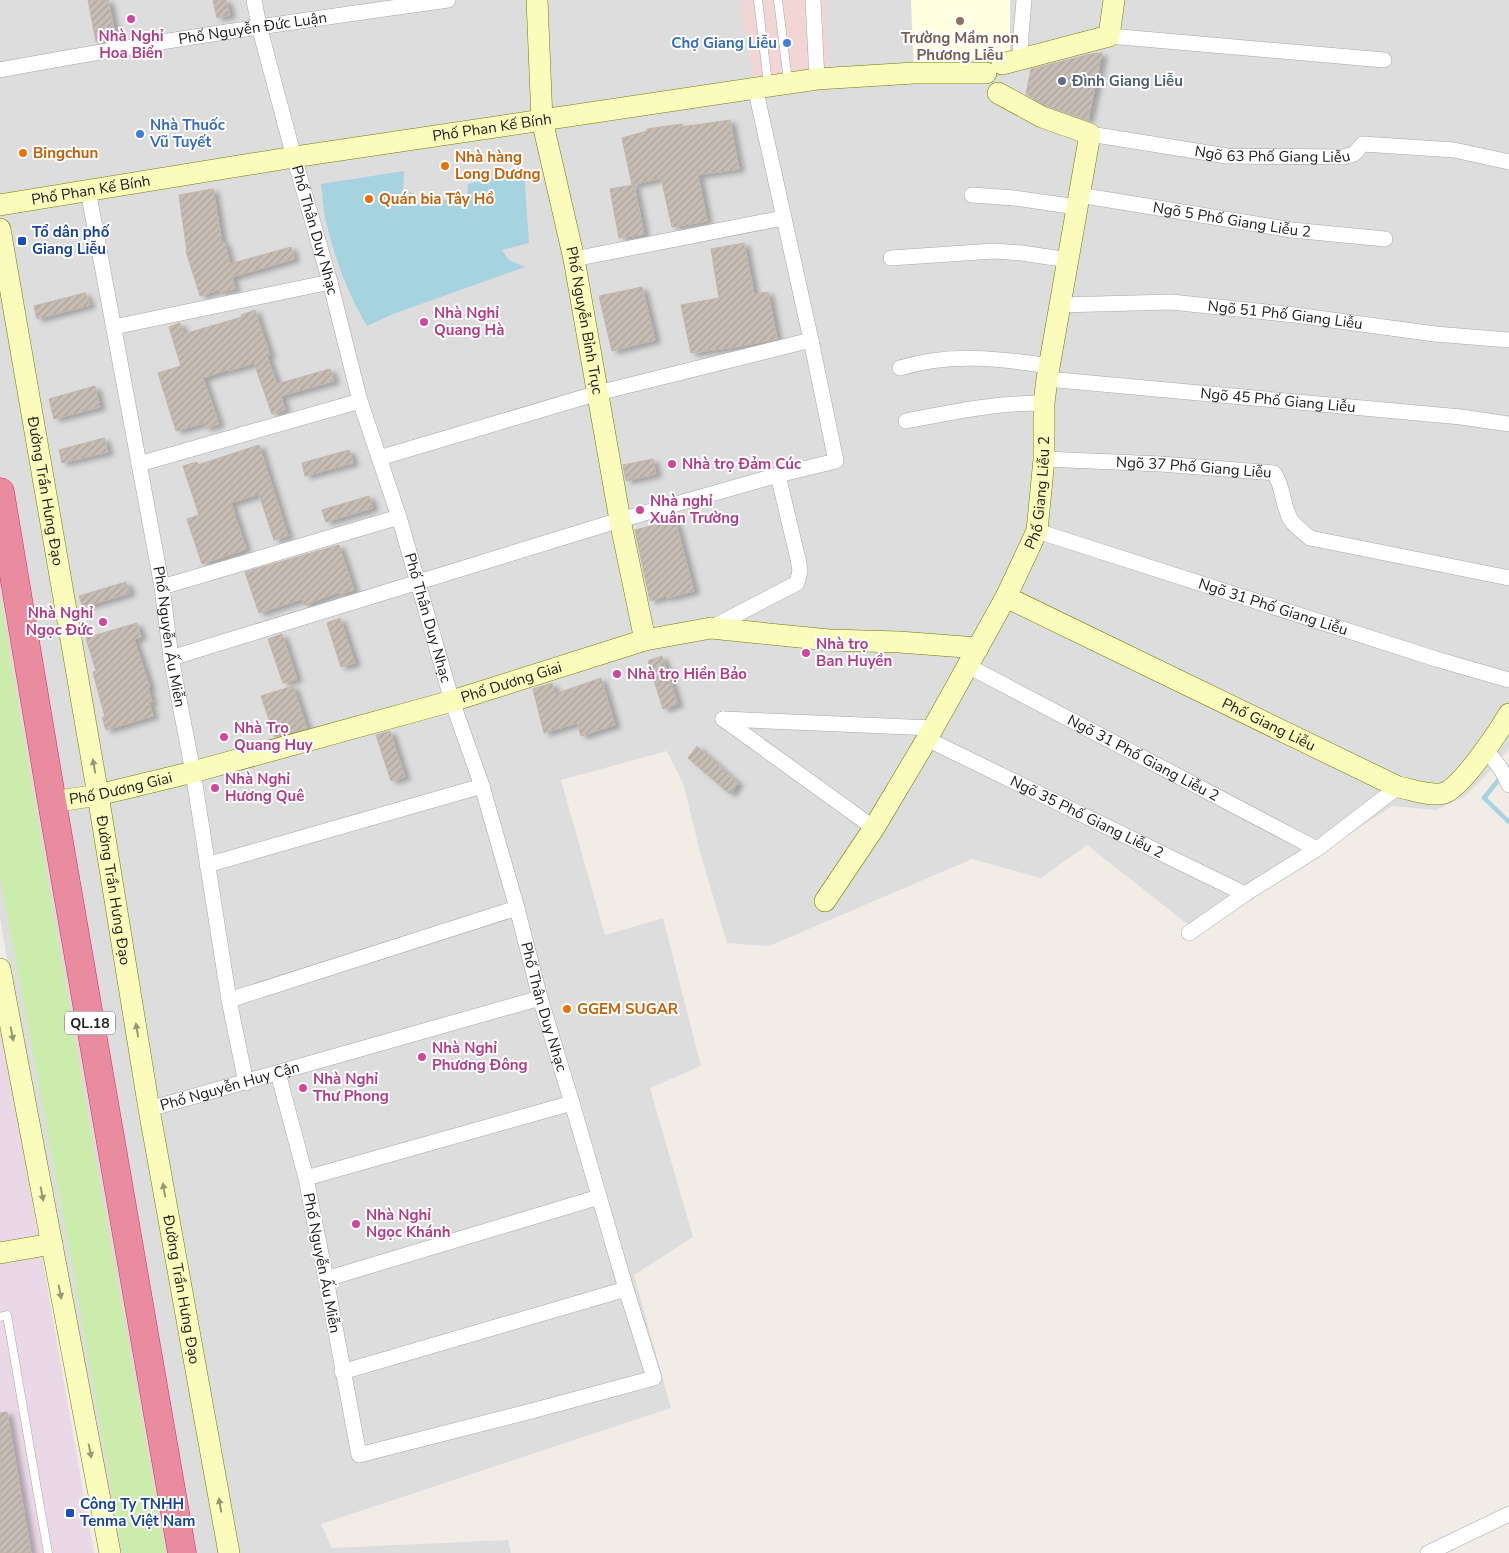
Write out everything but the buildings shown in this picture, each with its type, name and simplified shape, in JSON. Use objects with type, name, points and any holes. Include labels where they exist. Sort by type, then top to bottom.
[{"type":"highway","name":"QL.18","points":[[0,492],[182,1553]]},
{"type":"main road","name":"Phố Nguyễn Bỉnh Trục","points":[[537,0],[542,120],[574,258],[620,520],[646,640]]},
{"type":"main road","points":[[1109,36],[1114,0]]},
{"type":"main road","name":"Phố Phan Kế Bính","points":[[0,205],[294,156],[771,85],[817,79],[1003,65],[1109,36]]},
{"type":"main road","points":[[1003,65],[985,82],[990,90],[1042,117],[1090,134]]},
{"type":"main road","name":"Phố Giang Liễu 2","points":[[825,901],[874,828],[930,734],[1006,597],[1037,531],[1044,459],[1044,403],[1048,373],[1090,134]]},
{"type":"main road","name":"Đường Trần Hưng Đạo","points":[[0,229],[98,795],[150,1109],[229,1553]]},
{"type":"main road","name":"Phố Giang Liễu","points":[[1006,597],[1398,787],[1442,794],[1455,788],[1500,731],[1509,714]]},
{"type":"main road","name":"Phố Dương Giai","points":[[52,802],[98,795],[193,772],[452,701],[646,640],[711,628],[829,640],[899,642],[973,657]]},
{"type":"main road","points":[[0,969],[110,1553]]},
{"type":"main road","points":[[0,1253],[52,1244]]},
{"type":"street","name":"Phố Thân Duy Nhạc","points":[[254,0],[259,26],[330,282],[360,401],[399,517],[452,701],[482,786],[517,908],[540,998],[654,1378],[359,1454]]},
{"type":"street","name":"Phố Nguyễn Đức Luận","points":[[0,70],[259,26],[448,0]]},
{"type":"street","points":[[813,0],[817,79]]},
{"type":"street","points":[[1003,65],[1020,35],[1024,0]]},
{"type":"street","points":[[1109,36],[1384,60]]},
{"type":"street","points":[[171,658],[620,520],[778,475],[836,461],[783,218],[771,85]]},
{"type":"street","name":"Ngõ 63 Phố Giang Liễu","points":[[1090,134],[1227,156],[1343,157],[1354,154],[1363,144],[1371,144],[1454,150],[1509,162]]},
{"type":"street","name":"Phố Nguyễn Ấu Miễn","points":[[88,190],[162,587],[171,658],[193,772],[229,1000],[246,1083]]},
{"type":"street","name":"Ngõ 5 Phố Giang Liễu 2","points":[[972,195],[1078,201],[1292,230],[1384,239]]},
{"type":"street","points":[[574,258],[783,218]]},
{"type":"street","points":[[891,258],[994,251],[1068,260]]},
{"type":"street","points":[[114,327],[330,282]]},
{"type":"street","name":"Ngõ 51 Phố Giang Liễu","points":[[1060,305],[1170,302],[1295,315],[1435,334],[1509,340]]},
{"type":"street","points":[[378,458],[598,393],[811,340]]},
{"type":"street","name":"Ngõ 45 Phố Giang Liễu","points":[[900,368],[956,358],[990,358],[1048,373],[1461,417],[1509,424]]},
{"type":"street","points":[[139,464],[360,401]]},
{"type":"street","points":[[906,421],[980,406],[1044,403]]},
{"type":"street","name":"Ngõ 37 Phố Giang Liễu","points":[[1044,459],[1161,464],[1274,473],[1280,481],[1288,515],[1293,523],[1310,538],[1509,578]]},
{"type":"street","points":[[711,628],[797,583],[800,571],[798,559],[778,475]]},
{"type":"street","points":[[162,587],[399,517]]},
{"type":"street","name":"Ngõ 31 Phố Giang Liễu","points":[[1037,531],[1436,659],[1509,680]]},
{"type":"street","name":"Ngõ 31 Phố Giang Liễu 2","points":[[973,657],[1317,848]]},
{"type":"street","points":[[874,828],[724,719],[930,734]]},
{"type":"street","name":"Ngõ 35 Phố Giang Liễu 2","points":[[930,734],[1246,894]]},
{"type":"street","points":[[1485,748],[1501,769],[1509,785]]},
{"type":"street","points":[[207,864],[482,786]]},
{"type":"street","points":[[1189,933],[1317,848],[1398,787]]},
{"type":"street","points":[[229,1000],[517,908]]},
{"type":"street","name":"Phố Nguyễn Huy Cận","points":[[150,1109],[540,998]]},
{"type":"street","name":"Phố Nguyễn Ấu Miễn","points":[[278,1073],[306,1178],[359,1454]]},
{"type":"street","points":[[306,1178],[572,1103]]},
{"type":"street","points":[[326,1279],[599,1197]]},
{"type":"street","points":[[342,1372],[626,1289]]},
{"type":"street","points":[[1428,1553],[1509,1514]]},
{"type":"lane","points":[[758,0],[771,85]]},
{"type":"lane","points":[[771,85],[778,0]]},
{"type":"lane","points":[[0,1317],[7,1316],[48,1553]]},
{"type":"shaded area","points":[[0,0],[1509,0],[1509,749],[1464,797],[1436,810],[1392,806],[1200,934],[1087,845],[1041,878],[972,859],[769,946],[727,943],[701,856],[683,783],[667,751],[561,780],[605,935],[663,918],[701,1066],[650,1088],[693,1237],[634,1275],[671,1408],[321,1524],[332,1548],[508,1540],[511,1553],[118,1553],[20,1038],[0,917]]},
{"type":"shaded area","name":"Chợ Giang Liễu","points":[[740,0],[825,0],[829,78],[755,87]]},
{"type":"shaded area","name":"Trường Mầm non Phương Liễu","points":[[911,0],[1010,0],[1010,52],[914,73]]},
{"type":"shaded area","points":[[0,1018],[94,1553],[0,1553]]},
{"type":"green space","points":[[0,595],[88,1115],[166,1553],[123,1553],[0,876]]},
{"type":"water","points":[[404,171],[403,194],[412,192],[416,204],[467,197],[468,184],[524,171],[529,243],[502,250],[509,260],[525,267],[393,314],[367,326],[348,289],[334,249],[325,217],[321,184]]},
{"type":"waterway","points":[[1509,767],[1484,798],[1509,822]]},
{"type":"place","name":"Nhà Nghỉ Hoa Biển","points":[[131,19]]},
{"type":"place","name":"Trường Mầm non Phương Liễu","points":[[960,21]]},
{"type":"place","name":"Chợ Giang Liễu","points":[[787,43]]},
{"type":"place","name":"Đình Giang Liễu","points":[[1062,81]]},
{"type":"place","name":"Nhà Thuốc Vũ Tuyết","points":[[140,134]]},
{"type":"place","name":"Bingchun","points":[[23,153]]},
{"type":"place","name":"Nhà hàng Long Dương","points":[[445,166]]},
{"type":"place","name":"Quán bia Tây Hồ","points":[[369,199]]},
{"type":"place","name":"Tổ dân phố Giang Liễu","points":[[22,241]]},
{"type":"place","name":"Nhà Nghỉ Quang Hà","points":[[424,322]]},
{"type":"place","name":"Nhà trọ Đảm Cúc","points":[[672,464]]},
{"type":"place","name":"Nhà nghỉ Xuân Trường","points":[[640,510]]},
{"type":"place","name":"Nhà Nghỉ Ngọc Đức","points":[[103,622]]},
{"type":"place","name":"Nhà trọ Ban Huyền","points":[[806,653]]},
{"type":"place","name":"Nhà trọ Hiền Bảo","points":[[617,674]]},
{"type":"place","name":"Nhà Trọ Quang Huy","points":[[224,737]]},
{"type":"place","name":"Nhà Nghỉ Hương Quê","points":[[215,788]]},
{"type":"place","name":"GGEM SUGAR","points":[[567,1009]]},
{"type":"place","name":"Nhà Nghỉ Phương Đông","points":[[422,1057]]},
{"type":"place","name":"Nhà Nghỉ Thư Phong","points":[[303,1088]]},
{"type":"place","name":"Nhà Nghỉ Ngọc Khánh","points":[[356,1224]]},
{"type":"place","name":"Công Ty TNHH Tenma Việt Nam","points":[[70,1513]]}]
